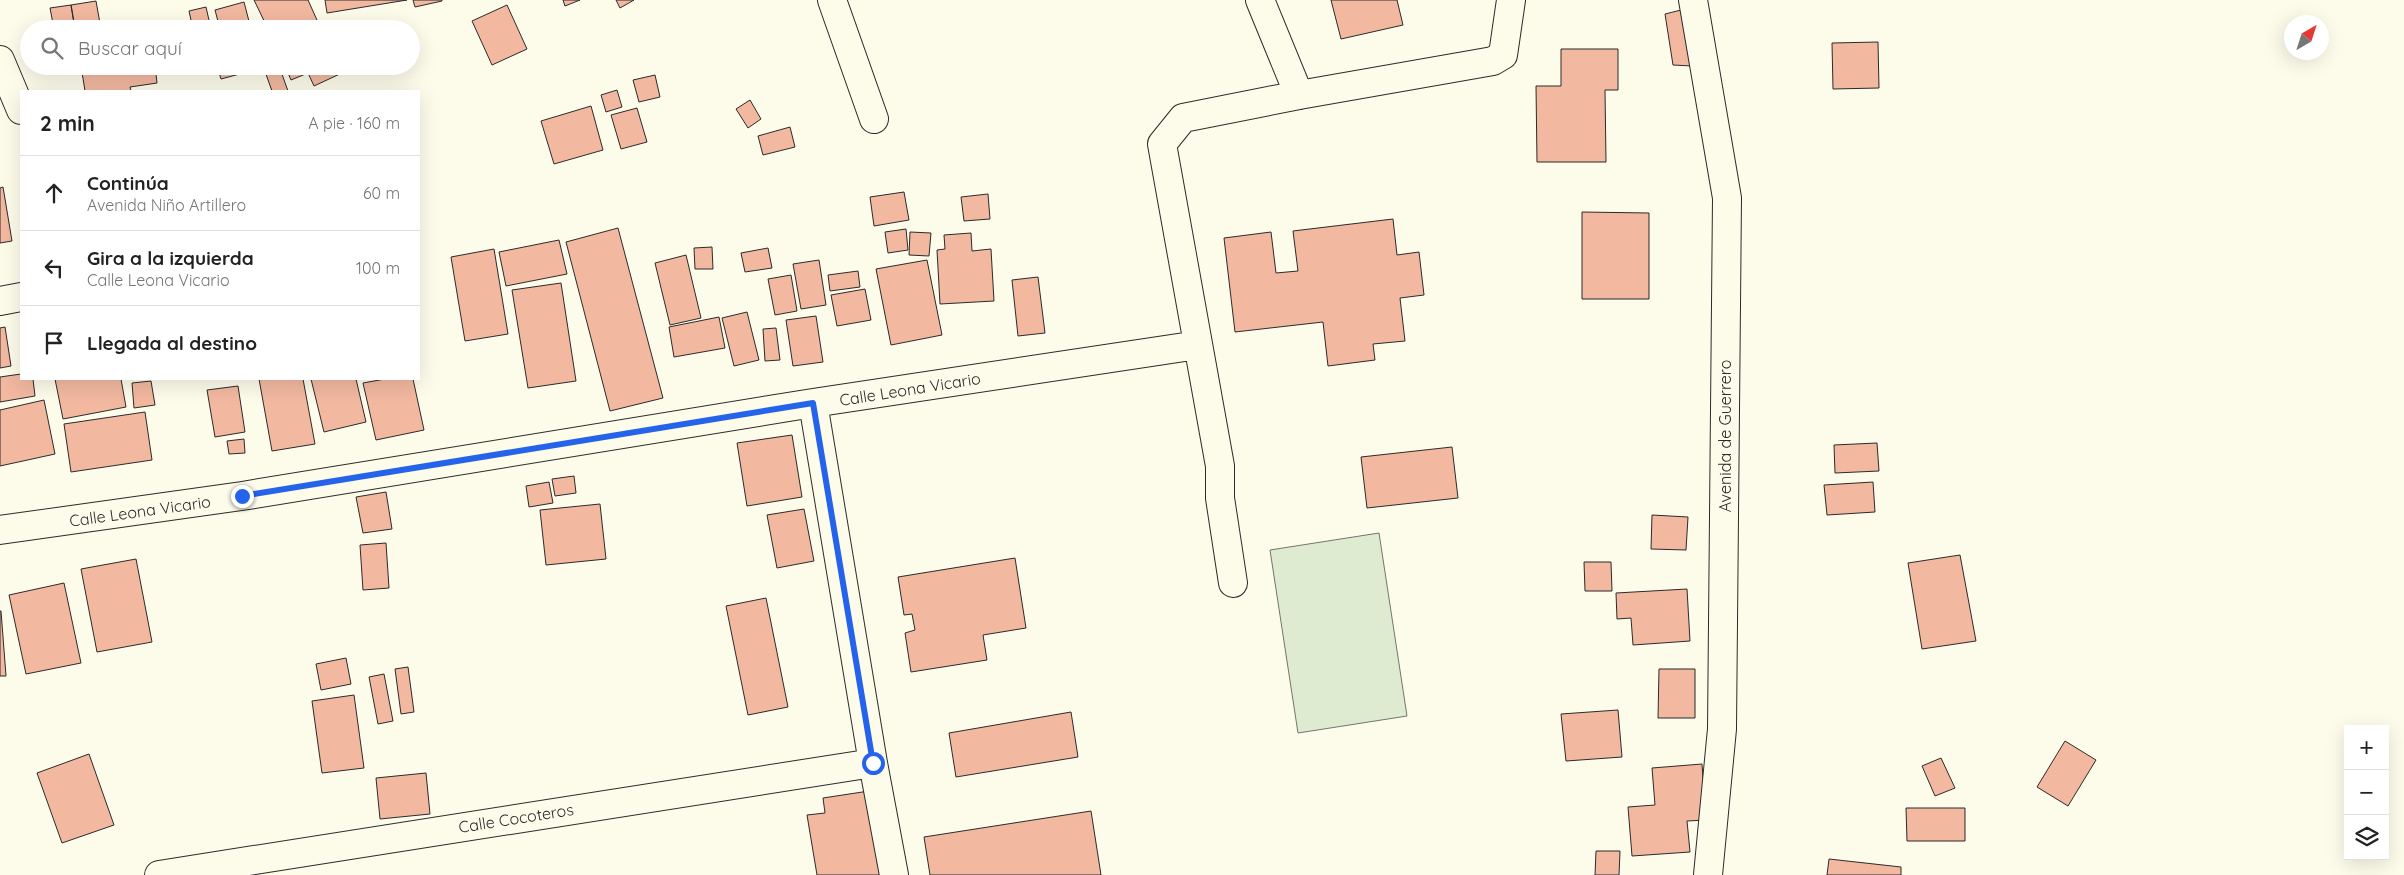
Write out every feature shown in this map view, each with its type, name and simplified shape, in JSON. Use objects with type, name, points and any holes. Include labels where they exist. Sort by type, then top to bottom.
[{"type":"street","points":[[832,0],[874,119]]},
{"type":"street","points":[[1260,0],[1299,95]]},
{"type":"street","points":[[1233,583],[1220,498],[1220,466],[1162,144],[1183,118],[1299,95],[1493,61],[1502,55],[1511,0]]},
{"type":"street","name":"Avenida de Guerrero","points":[[1693,0],[1727,198],[1722,729],[1708,875]]},
{"type":"street","points":[[0,60],[20,108]]},
{"type":"street","points":[[0,301],[20,297]]},
{"type":"street","name":"Calle Leona Vicario","points":[[0,530],[242,496],[813,403],[1198,346]]},
{"type":"street","points":[[813,403],[873,763],[894,875]]},
{"type":"street","name":"Calle Cocoteros","points":[[159,875],[873,763]]},
{"type":"green space","points":[[1379,533],[1407,716],[1298,733],[1270,550]]},
{"type":"building","points":[[254,0],[308,0],[317,20],[264,20]]},
{"type":"building","points":[[325,0],[407,0],[327,13]]},
{"type":"building","points":[[413,0],[442,0],[442,1],[415,7]]},
{"type":"building","points":[[563,0],[580,0],[565,6]]},
{"type":"building","points":[[616,0],[634,0],[620,8]]},
{"type":"building","points":[[1331,0],[1397,0],[1403,25],[1341,39]]},
{"type":"building","points":[[96,1],[99,20],[74,20],[71,5]]},
{"type":"building","points":[[244,2],[249,20],[218,20],[215,10]]},
{"type":"building","points":[[71,5],[74,20],[52,20],[50,8]]},
{"type":"building","points":[[507,5],[527,49],[492,65],[472,21]]},
{"type":"building","points":[[206,7],[209,20],[191,20],[189,11]]},
{"type":"building","points":[[1681,10],[1692,66],[1673,65],[1665,14]]},
{"type":"building","points":[[1878,42],[1879,88],[1833,89],[1832,43]]},
{"type":"building","points":[[1561,49],[1618,49],[1618,90],[1605,90],[1606,162],[1537,162],[1536,86],[1561,86]]},
{"type":"building","points":[[82,75],[156,75],[157,83],[130,87],[131,90],[85,90]]},
{"type":"building","points":[[220,75],[236,75],[221,79]]},
{"type":"building","points":[[266,75],[282,75],[288,90],[272,90]]},
{"type":"building","points":[[289,75],[303,75],[291,80]]},
{"type":"building","points":[[309,75],[338,75],[314,86]]},
{"type":"building","points":[[655,75],[660,97],[639,102],[633,80]]},
{"type":"building","points":[[617,90],[622,107],[606,112],[601,95]]},
{"type":"building","points":[[750,100],[761,119],[748,128],[736,109]]},
{"type":"building","points":[[591,106],[603,150],[554,164],[541,121]]},
{"type":"building","points":[[637,108],[647,142],[621,149],[611,115]]},
{"type":"building","points":[[790,127],[795,147],[763,155],[758,136]]},
{"type":"building","points":[[3,187],[12,241],[0,243],[0,188]]},
{"type":"building","points":[[904,192],[909,220],[874,226],[870,197]]},
{"type":"building","points":[[988,194],[990,219],[964,221],[961,197]]},
{"type":"building","points":[[1582,212],[1649,213],[1649,299],[1582,299]]},
{"type":"building","points":[[1393,219],[1397,255],[1419,252],[1424,295],[1400,298],[1405,341],[1373,344],[1375,360],[1328,366],[1323,322],[1235,332],[1224,238],[1271,232],[1276,273],[1298,271],[1293,231]]},
{"type":"building","points":[[618,228],[663,398],[610,411],[566,242]]},
{"type":"building","points":[[906,229],[908,250],[888,253],[885,232]]},
{"type":"building","points":[[910,232],[931,233],[929,256],[909,255]]},
{"type":"building","points":[[971,233],[972,251],[991,249],[994,301],[940,304],[937,250],[945,249],[944,235]]},
{"type":"building","points":[[559,240],[567,274],[506,286],[499,252]]},
{"type":"building","points":[[712,247],[713,269],[695,269],[694,248]]},
{"type":"building","points":[[768,248],[772,268],[745,272],[741,253]]},
{"type":"building","points":[[494,249],[508,334],[465,341],[451,257]]},
{"type":"building","points":[[686,255],[701,318],[670,325],[655,263]]},
{"type":"building","points":[[819,260],[826,305],[801,309],[793,264]]},
{"type":"building","points":[[927,260],[942,335],[891,345],[876,269]]},
{"type":"building","points":[[858,271],[860,287],[830,291],[828,275]]},
{"type":"building","points":[[791,275],[797,311],[775,315],[768,279]]},
{"type":"building","points":[[1038,277],[1045,333],[1018,336],[1012,280]]},
{"type":"building","points":[[561,283],[576,381],[528,388],[512,290]]},
{"type":"building","points":[[865,289],[871,320],[837,326],[831,295]]},
{"type":"building","points":[[747,312],[759,360],[734,366],[722,318]]},
{"type":"building","points":[[816,316],[823,362],[793,366],[786,320]]},
{"type":"building","points":[[719,317],[725,348],[674,357],[669,327]]},
{"type":"building","points":[[5,327],[11,366],[0,368],[0,328]]},
{"type":"building","points":[[776,328],[780,360],[765,361],[763,329]]},
{"type":"building","points":[[20,374],[20,380],[33,380],[35,396],[0,402],[0,377]]},
{"type":"building","points":[[55,380],[121,380],[126,407],[63,419]]},
{"type":"building","points":[[259,380],[303,380],[315,444],[272,451]]},
{"type":"building","points":[[311,380],[356,380],[366,422],[324,432]]},
{"type":"building","points":[[380,380],[413,380],[424,430],[376,440],[363,383]]},
{"type":"building","points":[[151,381],[155,405],[134,408],[132,383]]},
{"type":"building","points":[[238,386],[245,432],[215,437],[207,390]]},
{"type":"building","points":[[44,400],[55,454],[0,466],[0,410]]},
{"type":"building","points":[[145,412],[152,460],[71,472],[64,424]]},
{"type":"building","points":[[792,435],[802,497],[747,506],[737,443]]},
{"type":"building","points":[[244,439],[245,453],[229,454],[227,441]]},
{"type":"building","points":[[1877,443],[1879,471],[1835,473],[1834,445]]},
{"type":"building","points":[[1452,447],[1458,498],[1367,508],[1361,457]]},
{"type":"building","points":[[574,476],[576,493],[555,496],[552,479]]},
{"type":"building","points":[[549,482],[553,503],[529,507],[526,486]]},
{"type":"building","points":[[1873,482],[1875,512],[1827,515],[1824,485]]},
{"type":"building","points":[[386,492],[392,529],[363,533],[356,497]]},
{"type":"building","points":[[600,504],[606,559],[546,565],[540,510]]},
{"type":"building","points":[[804,509],[814,561],[777,568],[767,515]]},
{"type":"building","points":[[1652,515],[1688,517],[1686,550],[1651,549]]},
{"type":"building","points":[[386,543],[389,588],[363,590],[360,545]]},
{"type":"building","points":[[1960,555],[1976,641],[1922,649],[1908,563]]},
{"type":"building","points":[[1015,558],[1026,628],[983,635],[987,660],[911,672],[905,633],[915,630],[912,614],[904,615],[898,577]]},
{"type":"building","points":[[136,559],[152,642],[97,652],[81,569]]},
{"type":"building","points":[[1584,562],[1611,562],[1612,591],[1585,591]]},
{"type":"building","points":[[64,583],[81,663],[26,674],[9,595]]},
{"type":"building","points":[[1687,589],[1690,641],[1633,645],[1631,618],[1617,619],[1616,593]]},
{"type":"building","points":[[766,598],[788,707],[748,715],[726,606]]},
{"type":"building","points":[[1,611],[6,676],[0,676]]},
{"type":"building","points":[[346,658],[351,684],[321,690],[316,664]]},
{"type":"building","points":[[408,667],[414,712],[401,714],[395,669]]},
{"type":"building","points":[[1659,669],[1695,669],[1695,718],[1658,718]]},
{"type":"building","points":[[384,674],[393,721],[378,724],[369,677]]},
{"type":"building","points":[[354,695],[364,768],[322,773],[312,701]]},
{"type":"building","points":[[1618,710],[1622,757],[1566,761],[1561,714]]},
{"type":"building","points":[[1071,712],[1078,757],[956,777],[949,733]]},
{"type":"building","points":[[2065,741],[2096,760],[2068,806],[2037,787]]},
{"type":"building","points":[[89,754],[114,825],[62,843],[37,773]]},
{"type":"building","points":[[1941,758],[1955,788],[1935,796],[1922,766]]},
{"type":"building","points":[[1702,764],[1706,820],[1687,821],[1690,852],[1632,856],[1628,807],[1655,805],[1652,768]]},
{"type":"building","points":[[426,773],[430,814],[380,819],[376,778]]},
{"type":"building","points":[[869,791],[883,875],[817,875],[807,815],[825,813],[823,798]]},
{"type":"building","points":[[1906,808],[1965,808],[1965,841],[1907,841]]},
{"type":"building","points":[[1091,811],[1101,875],[930,875],[924,837]]},
{"type":"building","points":[[1596,851],[1620,851],[1619,875],[1595,875]]},
{"type":"building","points":[[1829,859],[1901,867],[1901,875],[1827,875]]},
{"type":"route","points":[[242,496],[813,403],[873,763]]}]
